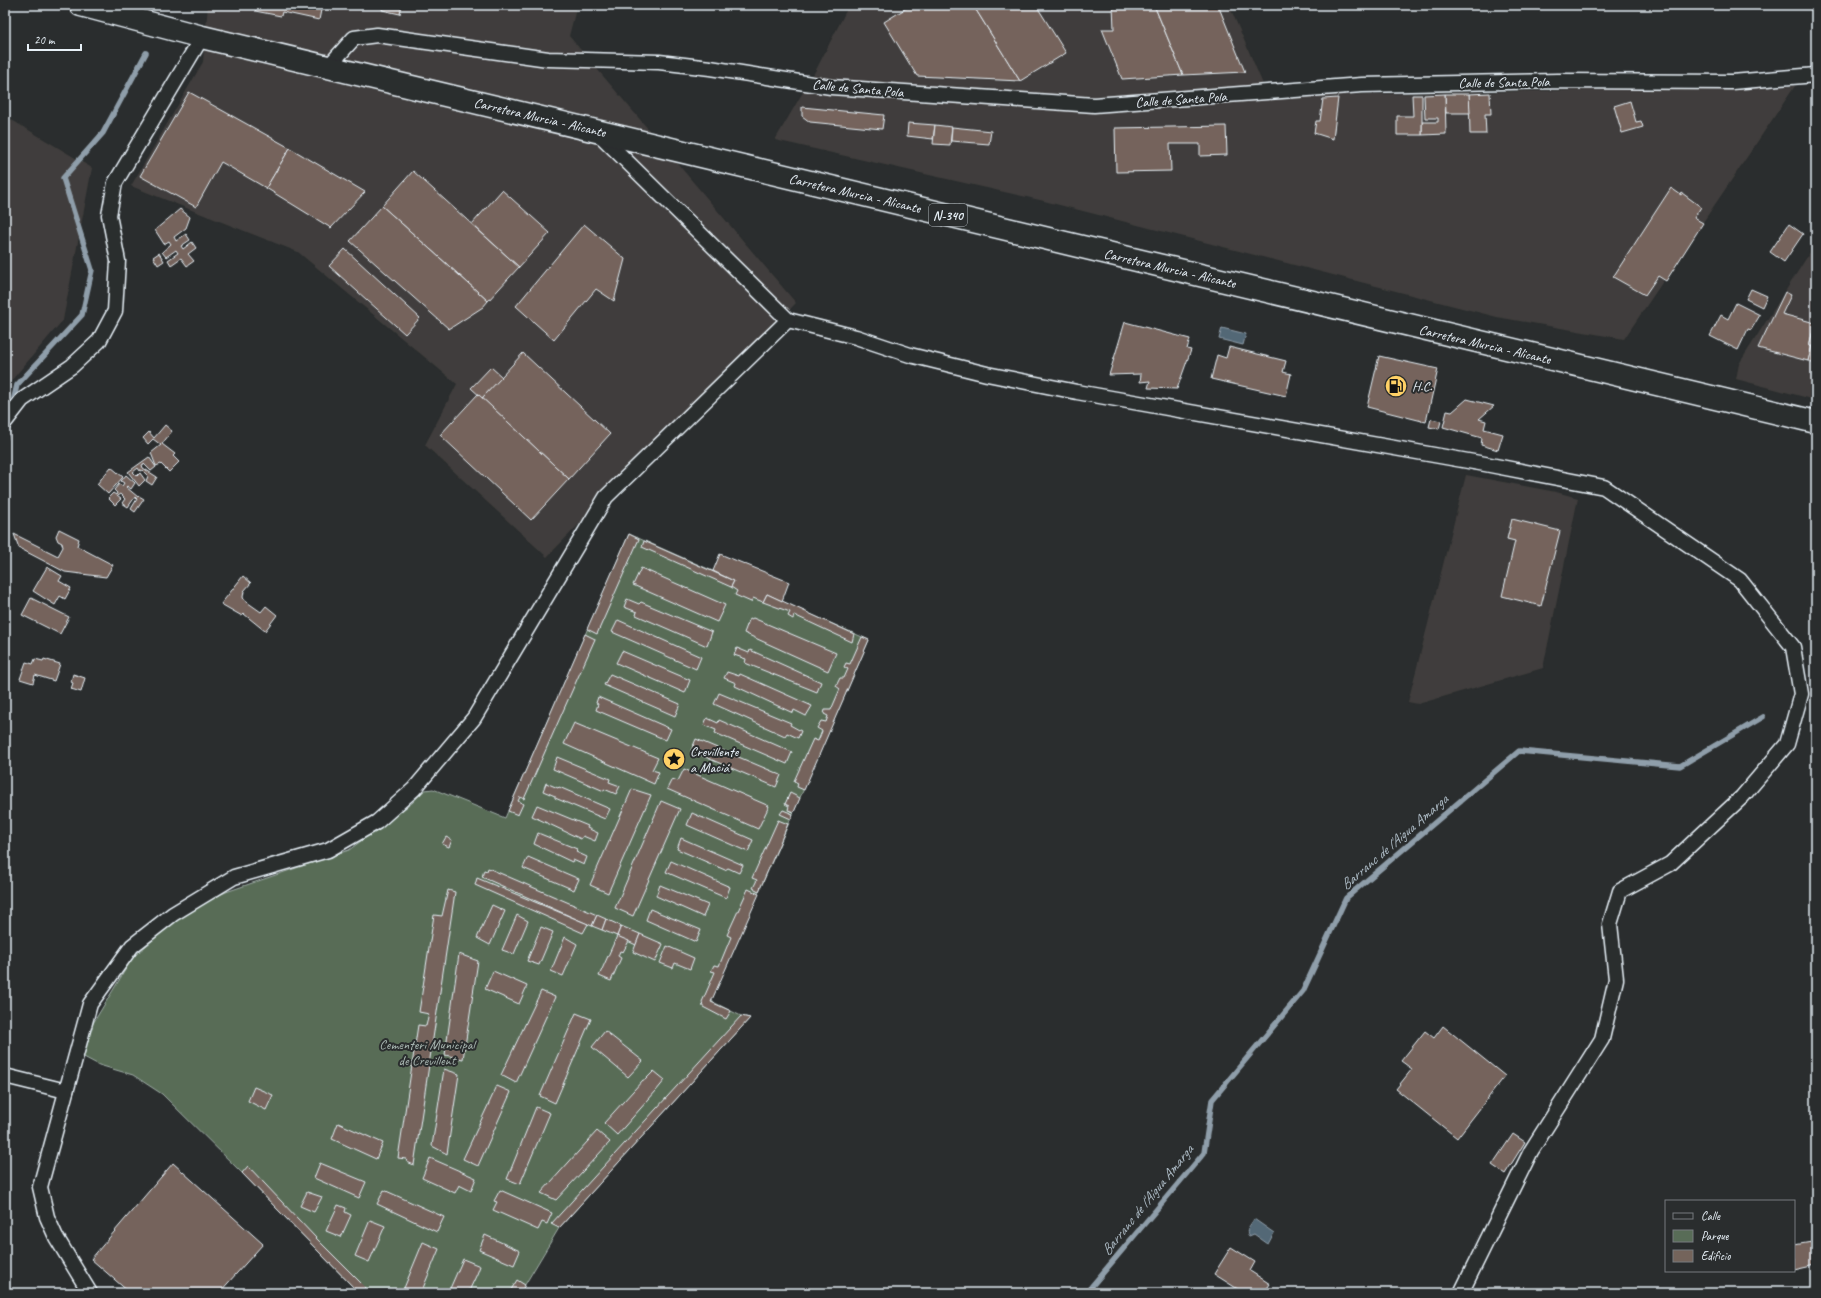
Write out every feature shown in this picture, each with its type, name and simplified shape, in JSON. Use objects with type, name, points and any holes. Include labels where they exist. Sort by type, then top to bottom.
[{"type":"highway","name":"Carretera Murcia - Alicante","points":[[81,5],[328,67],[1816,422]]},
{"type":"street","name":"Calle de Santa Pola","points":[[328,67],[354,38],[377,35],[548,59],[659,62],[710,68],[831,87],[1094,105],[1362,84],[1558,81],[1732,82],[1816,75]]},
{"type":"street","points":[[5,422],[22,400],[72,366],[99,341],[115,311],[118,261],[109,215],[115,183],[202,36]]},
{"type":"street","points":[[597,131],[788,320],[856,337],[910,355],[1002,377],[1077,392],[1485,464],[1604,488],[1740,580],[1793,647],[1802,694],[1787,744],[1742,797],[1670,864],[1620,891],[1610,924],[1616,979],[1602,1039],[1531,1151],[1461,1293]]},
{"type":"street","points":[[90,1293],[56,1237],[47,1217],[40,1187],[90,1004],[132,946],[173,914],[234,877],[328,850],[377,822],[414,789],[474,718],[606,497],[788,320]]},
{"type":"street","points":[[5,1076],[66,1091]]},
{"type":"shaded area","points":[[208,5],[577,5],[569,36],[796,303],[547,557],[425,445],[457,384],[298,252],[131,186],[203,62]]},
{"type":"shaded area","points":[[849,5],[1229,5],[1268,96],[1795,86],[1624,339],[1497,317],[1040,200],[775,140],[817,68]]},
{"type":"shaded area","points":[[5,116],[92,168],[63,320],[5,388]]},
{"type":"shaded area","points":[[1816,243],[1816,400],[1736,379],[1739,364]]},
{"type":"shaded area","points":[[1466,475],[1556,492],[1578,498],[1543,668],[1418,704],[1408,702]]},
{"type":"green space","name":"Cementeri Municipal de Crevillent","points":[[629,534],[869,640],[711,1001],[741,1016],[750,1018],[559,1228],[520,1293],[359,1293],[242,1173],[162,1094],[133,1075],[99,1065],[82,1056],[89,1030],[133,957],[173,923],[202,903],[226,892],[349,850],[412,803],[425,790],[433,789],[505,818]]},
{"type":"water","points":[[1222,328],[1246,334],[1243,345],[1219,339]]},
{"type":"water","points":[[1254,1219],[1274,1233],[1268,1244],[1254,1234],[1249,1236],[1247,1232]]},
{"type":"building","points":[[257,5],[322,5],[319,20],[282,12],[281,16],[255,11]]},
{"type":"building","points":[[383,5],[402,5],[400,14],[382,10]]},
{"type":"building","points":[[906,5],[973,5],[1020,81],[917,76],[884,22],[908,7]]},
{"type":"building","points":[[973,5],[1036,5],[1066,53],[1020,81]]},
{"type":"building","points":[[1113,5],[1154,5],[1183,75],[1122,79],[1102,29],[1114,29]]},
{"type":"building","points":[[1154,5],[1218,5],[1245,72],[1183,75]]},
{"type":"building","points":[[189,92],[290,148],[266,188],[221,162],[196,207],[140,176]]},
{"type":"building","points":[[1490,93],[1491,114],[1485,114],[1486,134],[1470,134],[1469,94]]},
{"type":"building","points":[[1445,94],[1469,94],[1470,113],[1446,113]]},
{"type":"building","points":[[1445,94],[1446,134],[1422,135],[1422,122],[1438,122],[1438,118],[1425,118],[1424,95]]},
{"type":"building","points":[[1412,95],[1422,95],[1422,135],[1397,135],[1397,116],[1413,116]]},
{"type":"building","points":[[1338,98],[1333,139],[1314,133],[1316,121],[1320,121],[1323,99]]},
{"type":"building","points":[[1630,101],[1636,122],[1641,121],[1643,127],[1622,133],[1614,106]]},
{"type":"building","points":[[802,107],[884,115],[882,129],[810,122],[802,116]]},
{"type":"building","points":[[908,123],[935,125],[933,139],[907,136]]},
{"type":"building","points":[[935,125],[952,127],[950,145],[933,144]]},
{"type":"building","points":[[1226,126],[1227,155],[1200,156],[1200,144],[1170,144],[1171,171],[1116,172],[1115,128]]},
{"type":"building","points":[[952,127],[991,131],[989,144],[951,141]]},
{"type":"building","points":[[290,148],[365,192],[331,228],[266,188]]},
{"type":"building","points":[[413,171],[519,267],[488,301],[382,206]]},
{"type":"building","points":[[1671,188],[1681,195],[1682,193],[1701,207],[1694,218],[1703,223],[1666,281],[1658,276],[1645,295],[1613,277]]},
{"type":"building","points":[[502,190],[550,233],[519,267],[472,224]]},
{"type":"building","points":[[382,206],[488,301],[483,307],[449,329],[350,241]]},
{"type":"building","points":[[180,209],[190,217],[186,228],[174,237],[176,241],[186,234],[190,240],[181,246],[183,249],[192,242],[196,248],[188,254],[194,261],[187,266],[181,258],[171,265],[168,260],[178,253],[176,250],[166,257],[162,252],[171,244],[169,241],[164,244],[155,230]]},
{"type":"building","points":[[584,224],[625,259],[614,301],[596,289],[554,340],[516,306]]},
{"type":"building","points":[[1789,224],[1803,234],[1784,262],[1770,252]]},
{"type":"building","points":[[345,249],[420,318],[405,334],[329,266]]},
{"type":"building","points":[[159,253],[164,261],[158,265],[153,257]]},
{"type":"building","points":[[1751,289],[1767,296],[1762,307],[1746,299]]},
{"type":"building","points":[[1785,292],[1791,295],[1782,314],[1815,323],[1809,346],[1812,346],[1808,361],[1758,348]]},
{"type":"building","points":[[1736,303],[1760,315],[1751,330],[1748,329],[1738,350],[1710,336],[1721,315],[1728,319]]},
{"type":"building","points":[[1125,322],[1190,339],[1187,349],[1191,350],[1177,389],[1148,388],[1150,381],[1140,382],[1141,374],[1109,375]]},
{"type":"building","points":[[1815,323],[1816,363],[1808,361],[1812,346],[1809,346]]},
{"type":"building","points":[[1229,347],[1286,361],[1283,372],[1291,374],[1286,396],[1211,379],[1217,355],[1226,358]]},
{"type":"building","points":[[523,353],[610,434],[569,479],[482,398]]},
{"type":"building","points":[[1379,356],[1438,369],[1426,422],[1367,407]]},
{"type":"building","points":[[491,367],[502,377],[482,398],[471,388]]},
{"type":"building","points":[[478,394],[569,479],[531,520],[440,435]]},
{"type":"building","points":[[1467,399],[1494,406],[1479,419],[1486,421],[1484,429],[1503,434],[1498,450],[1481,445],[1482,438],[1443,427],[1447,411],[1452,412]]},
{"type":"building","points":[[1431,419],[1441,421],[1439,429],[1429,427]]},
{"type":"building","points":[[165,425],[172,431],[162,444],[175,454],[173,456],[179,462],[169,472],[161,464],[156,466],[151,453],[161,445],[153,439],[148,444],[143,438],[149,432],[154,438]]},
{"type":"building","points":[[149,457],[156,467],[151,471],[144,464],[142,465],[143,468],[157,477],[152,485],[146,481],[148,476],[138,468],[133,472],[137,476],[140,473],[145,480],[139,486],[128,472]]},
{"type":"building","points":[[111,467],[123,477],[108,494],[97,484]]},
{"type":"building","points":[[126,475],[135,483],[131,489],[127,486],[126,487],[138,497],[139,496],[144,499],[135,512],[131,509],[137,499],[135,497],[128,507],[122,503],[125,499],[120,494],[117,496],[121,499],[115,505],[108,498],[113,493],[116,495],[117,493],[114,490],[119,484],[122,486],[124,483],[121,481]]},
{"type":"building","points":[[1512,519],[1560,531],[1541,606],[1502,596],[1515,541],[1507,539]]},
{"type":"building","points":[[59,529],[79,539],[77,546],[113,565],[106,577],[65,572],[19,548],[14,534],[58,556],[63,547],[62,543],[58,541],[56,536]]},
{"type":"building","points":[[629,534],[639,539],[597,634],[587,629]]},
{"type":"building","points":[[644,541],[734,581],[731,587],[642,547]]},
{"type":"building","points":[[720,554],[789,582],[782,601],[767,594],[763,602],[753,598],[751,602],[735,595],[737,591],[731,587],[734,581],[713,571]]},
{"type":"building","points":[[47,567],[62,576],[59,581],[71,588],[65,599],[60,596],[55,605],[33,591]]},
{"type":"building","points":[[641,568],[725,605],[717,622],[633,585]]},
{"type":"building","points":[[243,576],[251,583],[244,591],[244,600],[261,612],[266,606],[277,615],[265,631],[244,614],[242,616],[221,604]]},
{"type":"building","points":[[767,594],[854,634],[852,642],[794,615],[793,619],[788,616],[790,612],[763,602]]},
{"type":"building","points":[[31,598],[69,617],[60,634],[22,615]]},
{"type":"building","points":[[627,599],[639,604],[641,602],[712,632],[707,646],[636,615],[637,612],[624,607]]},
{"type":"building","points":[[753,618],[836,653],[828,671],[744,633],[749,620]]},
{"type":"building","points":[[618,620],[701,657],[696,669],[612,632]]},
{"type":"building","points":[[585,634],[595,639],[524,799],[520,797],[518,801],[523,804],[518,815],[508,811]]},
{"type":"building","points":[[862,637],[869,640],[804,790],[797,787],[798,783],[794,781],[813,739],[818,741],[822,731],[817,728],[821,721],[826,722],[828,716],[824,714],[825,710],[831,710],[840,689],[836,686],[840,678],[844,678],[848,669],[844,667],[846,663],[850,664]]},
{"type":"building","points":[[737,648],[749,653],[750,650],[821,682],[817,692],[745,663],[746,659],[734,655]]},
{"type":"building","points":[[622,651],[690,680],[685,693],[616,663]]},
{"type":"building","points":[[35,659],[43,661],[44,659],[60,664],[54,681],[35,675],[33,683],[20,679],[26,662],[33,664]]},
{"type":"building","points":[[727,672],[739,676],[740,674],[812,706],[806,716],[794,710],[793,713],[735,686],[736,683],[724,678]]},
{"type":"building","points":[[73,674],[85,678],[81,692],[71,689]]},
{"type":"building","points":[[610,674],[680,704],[675,716],[604,685]]},
{"type":"building","points":[[719,693],[791,723],[790,725],[801,731],[798,738],[787,733],[785,736],[714,704]]},
{"type":"building","points":[[598,697],[671,729],[666,740],[596,710]]},
{"type":"building","points":[[707,718],[718,723],[719,720],[792,752],[787,764],[715,733],[716,730],[704,725]]},
{"type":"building","points":[[574,723],[658,758],[652,770],[659,772],[654,784],[564,744]]},
{"type":"building","points":[[696,739],[781,775],[776,787],[691,751]]},
{"type":"building","points":[[557,757],[610,779],[609,782],[620,786],[616,794],[604,789],[604,791],[553,769]]},
{"type":"building","points":[[684,769],[769,806],[758,829],[667,789],[672,779],[678,781]]},
{"type":"building","points":[[546,783],[610,809],[605,819],[555,798],[555,796],[543,791]]},
{"type":"building","points":[[632,789],[651,795],[608,893],[590,885]]},
{"type":"building","points":[[790,793],[800,798],[794,812],[788,810],[789,806],[785,804]]},
{"type":"building","points":[[661,801],[680,809],[633,916],[615,908]]},
{"type":"building","points":[[537,805],[588,826],[587,828],[598,833],[595,841],[583,836],[581,839],[532,816]]},
{"type":"building","points":[[783,810],[793,814],[791,819],[780,814]]},
{"type":"building","points":[[692,813],[753,840],[748,852],[687,825]]},
{"type":"building","points":[[778,820],[788,824],[759,891],[753,888],[757,880],[752,878]]},
{"type":"building","points":[[538,833],[577,849],[576,852],[587,857],[584,865],[573,860],[572,862],[534,844]]},
{"type":"building","points":[[446,837],[452,840],[449,847],[442,844]]},
{"type":"building","points":[[681,838],[743,865],[739,873],[728,868],[725,870],[677,849]]},
{"type":"building","points":[[528,857],[579,879],[574,890],[523,868]]},
{"type":"building","points":[[671,861],[730,887],[726,898],[666,872]]},
{"type":"building","points":[[488,868],[597,915],[592,926],[482,877],[484,870],[487,871]]},
{"type":"building","points":[[477,878],[588,924],[583,933],[475,885]]},
{"type":"building","points":[[660,885],[708,905],[703,917],[656,896]]},
{"type":"building","points":[[748,889],[759,894],[711,1002],[731,1011],[726,1019],[703,1007],[702,1002],[715,972],[711,971],[714,965],[719,966],[731,937],[727,935]]},
{"type":"building","points":[[448,890],[455,892],[414,1165],[407,1162],[406,1159],[398,1158],[418,1025],[426,1026],[429,1014],[419,1012],[434,915],[442,916]]},
{"type":"building","points":[[492,905],[505,911],[490,945],[477,938]]},
{"type":"building","points":[[650,909],[701,930],[696,942],[646,920]]},
{"type":"building","points":[[517,915],[528,921],[514,954],[502,950]]},
{"type":"building","points":[[597,915],[606,919],[602,930],[592,926]]},
{"type":"building","points":[[606,919],[621,926],[617,936],[602,930]]},
{"type":"building","points":[[621,926],[640,934],[636,945],[617,936]]},
{"type":"building","points":[[541,927],[553,932],[539,965],[527,961]]},
{"type":"building","points":[[640,934],[663,944],[655,962],[633,952]]},
{"type":"building","points":[[617,936],[629,941],[623,952],[620,951],[618,956],[621,958],[611,981],[599,976]]},
{"type":"building","points":[[565,937],[577,944],[563,976],[551,971]]},
{"type":"building","points":[[667,946],[694,958],[690,969],[675,963],[673,968],[660,963]]},
{"type":"building","points":[[459,954],[478,961],[463,1059],[445,1055]]},
{"type":"building","points":[[493,971],[527,986],[519,1004],[485,989]]},
{"type":"building","points":[[541,991],[555,997],[516,1083],[501,1075]]},
{"type":"building","points":[[576,1013],[591,1019],[555,1103],[540,1096]]},
{"type":"building","points":[[741,1016],[750,1018],[559,1228],[551,1224]]},
{"type":"building","points":[[1443,1026],[1505,1076],[1457,1138],[1396,1089],[1412,1069],[1401,1061],[1425,1031],[1434,1038]]},
{"type":"building","points":[[605,1031],[643,1061],[628,1077],[592,1047]]},
{"type":"building","points":[[444,1069],[459,1074],[447,1154],[432,1146]]},
{"type":"building","points":[[654,1071],[665,1080],[617,1135],[604,1123],[643,1080],[645,1080]]},
{"type":"building","points":[[497,1086],[511,1092],[478,1166],[463,1159]]},
{"type":"building","points":[[254,1087],[273,1095],[266,1110],[248,1101]]},
{"type":"building","points":[[536,1107],[550,1113],[520,1184],[507,1179]]},
{"type":"building","points":[[338,1123],[383,1143],[376,1159],[332,1139]]},
{"type":"building","points":[[597,1131],[610,1142],[556,1200],[541,1193]]},
{"type":"building","points":[[1513,1134],[1525,1142],[1505,1174],[1492,1165]]},
{"type":"building","points":[[430,1158],[476,1178],[471,1191],[459,1185],[455,1193],[422,1178]]},
{"type":"building","points":[[173,1163],[263,1244],[219,1293],[130,1293],[91,1259]]},
{"type":"building","points":[[320,1163],[366,1182],[359,1198],[314,1178]]},
{"type":"building","points":[[248,1166],[315,1237],[371,1293],[359,1293],[242,1173]]},
{"type":"building","points":[[384,1190],[444,1217],[437,1232],[377,1204]]},
{"type":"building","points":[[500,1190],[552,1213],[547,1224],[542,1222],[538,1230],[493,1210],[497,1202],[494,1201]]},
{"type":"building","points":[[307,1192],[322,1197],[314,1212],[300,1206]]},
{"type":"building","points":[[338,1205],[346,1208],[345,1212],[351,1215],[341,1237],[326,1231]]},
{"type":"building","points":[[370,1220],[385,1226],[369,1262],[355,1256]]},
{"type":"building","points":[[485,1235],[520,1251],[514,1265],[479,1250]]},
{"type":"building","points":[[423,1242],[439,1249],[421,1293],[402,1293]]},
{"type":"building","points":[[1812,1242],[1816,1264],[1795,1269],[1795,1245]]},
{"type":"building","points":[[1231,1247],[1255,1262],[1250,1271],[1270,1284],[1264,1293],[1244,1293],[1214,1274]]},
{"type":"building","points":[[463,1259],[480,1266],[477,1274],[468,1293],[448,1293]]},
{"type":"building","points":[[517,1280],[525,1285],[520,1293],[509,1293]]},
{"type":"waterway","points":[[12,406],[17,385],[82,315],[92,270],[63,178],[103,133],[146,53]]},
{"type":"waterway","points":[[5,438],[9,422]]},
{"type":"waterway","name":"Barranc de l'Aigua Amarga","points":[[1086,1293],[1204,1153],[1212,1100],[1303,991],[1346,898],[1519,751],[1680,766],[1763,717]]},
{"type":"place","name":"H.C.","points":[[1396,386]]},
{"type":"place","name":"Crevillente a Maciá","points":[[674,759]]}]
